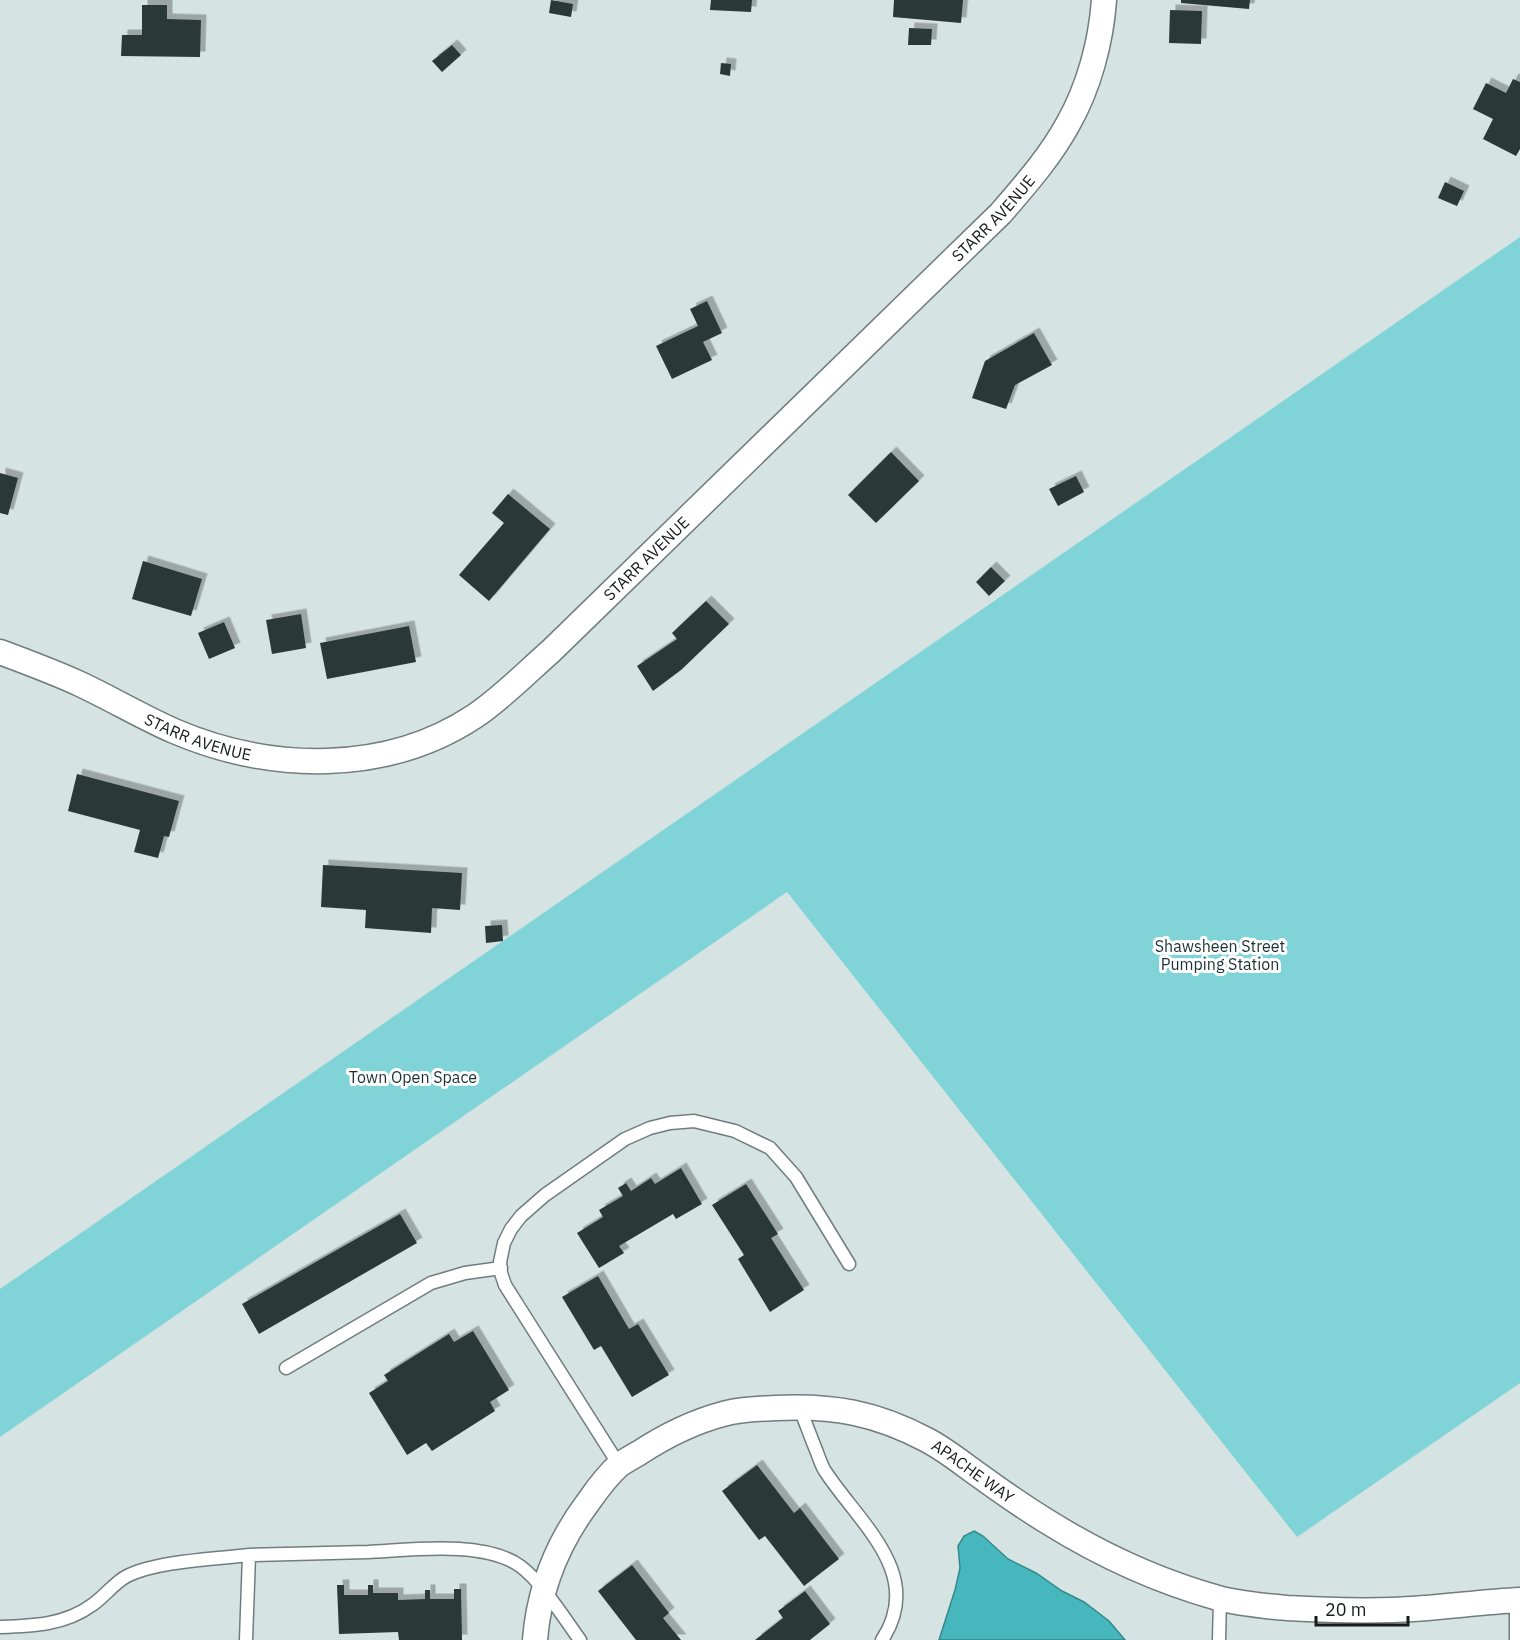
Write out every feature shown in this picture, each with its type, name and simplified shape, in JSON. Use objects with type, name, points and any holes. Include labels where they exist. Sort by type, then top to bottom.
[{"type":"street","name":"STARR AVENUE","points":[[0,652],[62,676],[150,720],[198,740],[230,751],[267,757],[312,762],[368,758],[406,748],[441,735],[476,716],[551,651],[1001,213],[1043,163],[1075,111],[1093,61],[1104,0]]},
{"type":"street","name":"APACHE WAY","points":[[535,1640],[536,1618],[543,1590],[556,1555],[577,1516],[597,1489],[620,1465],[656,1442],[689,1426],[723,1414],[750,1409],[799,1406],[863,1414],[903,1428],[930,1442],[1017,1502],[1084,1544],[1126,1565],[1220,1598],[1254,1605],[1329,1611],[1394,1610],[1518,1600]]},
{"type":"lane","points":[[620,1465],[505,1285],[501,1273],[502,1252],[511,1229],[521,1216],[545,1195],[625,1139],[650,1128],[694,1121],[735,1131],[770,1148],[796,1177],[849,1264]]},
{"type":"lane","points":[[286,1368],[431,1283],[465,1272],[501,1268]]},
{"type":"lane","points":[[799,1406],[823,1469],[880,1545],[891,1566],[896,1600],[891,1623],[882,1640]]},
{"type":"lane","points":[[0,1627],[64,1620],[93,1605],[125,1577],[170,1564],[249,1555],[457,1549],[503,1557],[520,1566],[533,1577],[580,1640]]},
{"type":"lane","points":[[246,1640],[249,1555]]},
{"type":"lane","points":[[1219,1640],[1220,1598]]},
{"type":"lane","points":[[1516,1640],[1518,1600]]},
{"type":"green space","name":"Shawsheen Street Pumping Station","points":[[1520,237],[1520,1383],[1297,1537],[787,892],[0,1437],[0,1289]]},
{"type":"shaded area","points":[[974,1531],[983,1536],[1008,1559],[1084,1602],[1109,1621],[1125,1640],[939,1640],[960,1568],[958,1546],[964,1536]]},
{"type":"building","points":[[551,0],[573,4],[571,17],[549,13]]},
{"type":"building","points":[[711,0],[752,0],[751,12],[710,10]]},
{"type":"building","points":[[894,0],[963,0],[961,23],[893,17]]},
{"type":"building","points":[[1181,0],[1250,0],[1249,9],[1181,3]]},
{"type":"building","points":[[142,5],[167,5],[167,19],[201,20],[200,57],[121,56],[122,35],[142,35]]},
{"type":"building","points":[[1170,10],[1202,11],[1201,44],[1169,43]]},
{"type":"building","points":[[909,28],[932,29],[931,45],[908,45]]},
{"type":"building","points":[[452,45],[461,55],[442,72],[432,61]]},
{"type":"building","points":[[721,63],[731,64],[730,76],[720,74]]},
{"type":"building","points":[[1513,79],[1520,82],[1520,149],[1516,156],[1483,139],[1493,119],[1473,109],[1486,83],[1506,93]]},
{"type":"building","points":[[1445,182],[1464,191],[1457,206],[1438,198]]},
{"type":"building","points":[[707,301],[722,333],[703,342],[712,360],[672,379],[656,346],[698,326],[690,309]]},
{"type":"building","points":[[1034,333],[1052,365],[1015,385],[1006,409],[972,398],[985,361]]},
{"type":"building","points":[[891,452],[919,481],[876,523],[848,495]]},
{"type":"building","points":[[0,473],[18,478],[8,515],[0,513]]},
{"type":"building","points":[[1076,476],[1084,492],[1058,506],[1049,489]]},
{"type":"building","points":[[508,494],[550,529],[489,601],[459,575],[504,523],[492,513]]},
{"type":"building","points":[[143,561],[202,579],[191,616],[132,599]]},
{"type":"building","points":[[991,567],[1005,581],[989,596],[976,582]]},
{"type":"building","points":[[706,601],[729,624],[681,670],[653,691],[637,666],[677,639],[672,633]]},
{"type":"building","points":[[301,614],[306,648],[272,654],[266,620]]},
{"type":"building","points":[[224,622],[235,648],[209,659],[198,633]]},
{"type":"building","points":[[409,626],[416,662],[327,679],[320,643]]},
{"type":"building","points":[[77,774],[179,801],[169,837],[164,836],[158,858],[134,852],[140,830],[68,811]]},
{"type":"building","points":[[323,865],[462,873],[460,910],[432,908],[431,933],[365,928],[366,910],[321,907]]},
{"type":"building","points":[[502,925],[503,941],[486,943],[485,926]]},
{"type":"building","points":[[681,1168],[702,1204],[676,1219],[673,1214],[619,1246],[624,1253],[599,1268],[577,1233],[603,1217],[599,1210],[623,1196],[618,1188],[626,1183],[631,1191],[651,1178],[655,1184]]},
{"type":"building","points":[[746,1184],[778,1234],[771,1238],[804,1290],[770,1312],[738,1259],[744,1255],[712,1205]]},
{"type":"building","points":[[400,1214],[417,1243],[259,1334],[242,1304]]},
{"type":"building","points":[[598,1276],[629,1329],[638,1324],[669,1375],[632,1397],[601,1346],[594,1350],[562,1297]]},
{"type":"building","points":[[473,1331],[509,1390],[490,1402],[495,1411],[432,1451],[426,1443],[407,1455],[369,1393],[388,1381],[384,1375],[449,1334],[454,1342]]},
{"type":"building","points":[[757,1465],[794,1513],[800,1508],[839,1559],[804,1586],[765,1536],[759,1540],[722,1491]]},
{"type":"building","points":[[632,1565],[669,1613],[663,1618],[681,1640],[636,1640],[598,1591]]},
{"type":"building","points":[[337,1585],[344,1585],[344,1595],[368,1595],[368,1585],[373,1585],[373,1593],[398,1593],[398,1600],[425,1599],[425,1590],[430,1590],[430,1599],[454,1599],[454,1589],[461,1589],[462,1640],[399,1640],[398,1632],[339,1634]]},
{"type":"building","points":[[805,1591],[830,1624],[810,1640],[755,1640],[783,1618],[778,1611]]},
{"type":"park label","name":"Town Open Space","points":[[413,1077]]}]
